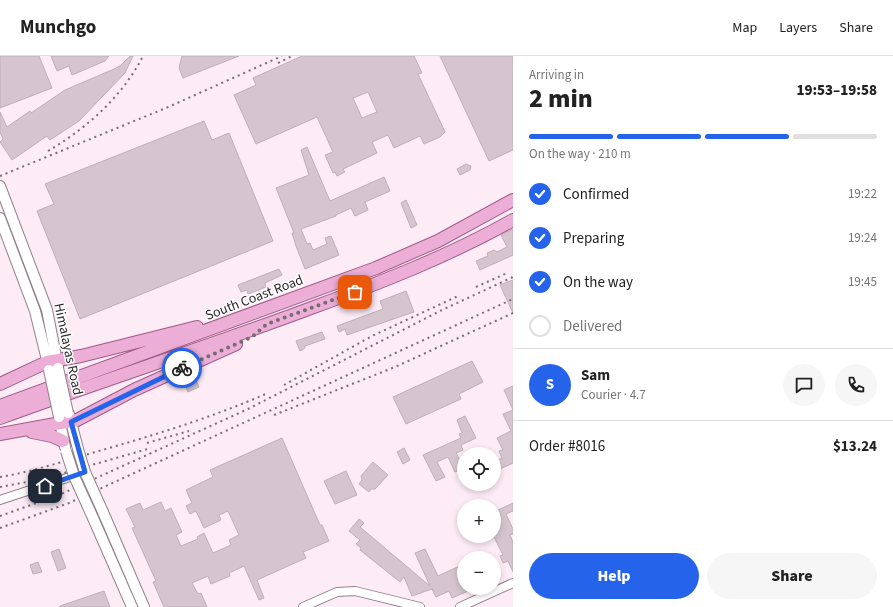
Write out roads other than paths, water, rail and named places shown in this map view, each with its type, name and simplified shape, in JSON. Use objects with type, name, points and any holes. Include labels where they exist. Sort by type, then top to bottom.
[{"type":"main road","name":"South Coast Road","points":[[0,406],[376,268],[438,241],[512,205]]},
{"type":"main road","points":[[0,418],[343,296],[436,260],[513,220]]},
{"type":"main road","points":[[336,282],[343,296]]},
{"type":"main road","points":[[0,384],[81,356],[248,315]]},
{"type":"main road","points":[[0,434],[23,431],[64,419],[134,390],[252,337],[267,324]]},
{"type":"main road","points":[[23,431],[52,436],[65,446]]},
{"type":"street","name":"Himalayas Road","points":[[0,186],[47,310],[53,365],[64,419],[65,446],[74,476],[132,607]]},
{"type":"street","name":"Himalayas Road","points":[[0,218],[35,311],[53,365]]},
{"type":"street","name":"Himalayas Road","points":[[64,419],[78,449],[85,472],[144,607]]},
{"type":"street","points":[[0,500],[85,472]]},
{"type":"street","points":[[460,607],[513,583]]},
{"type":"street","points":[[303,607],[338,592],[348,591],[360,591],[420,607]]},
{"type":"railway","points":[[48,151],[90,122],[125,85],[143,56]]},
{"type":"railway","points":[[0,176],[166,108],[282,56]]},
{"type":"railway","points":[[278,63],[292,56]]},
{"type":"railway","points":[[476,287],[507,273]]},
{"type":"railway","points":[[0,516],[59,495],[248,409],[442,310],[513,277]]},
{"type":"railway","points":[[284,385],[372,336],[458,296]]},
{"type":"railway","points":[[0,528],[69,503],[513,299]]},
{"type":"railway","points":[[274,415],[395,367],[513,313]]},
{"type":"railway","points":[[0,477],[46,466],[159,433],[225,411],[268,393]]},
{"type":"railway","points":[[147,443],[189,431]]},
{"type":"railway","points":[[0,487],[43,479],[151,448]]}]
